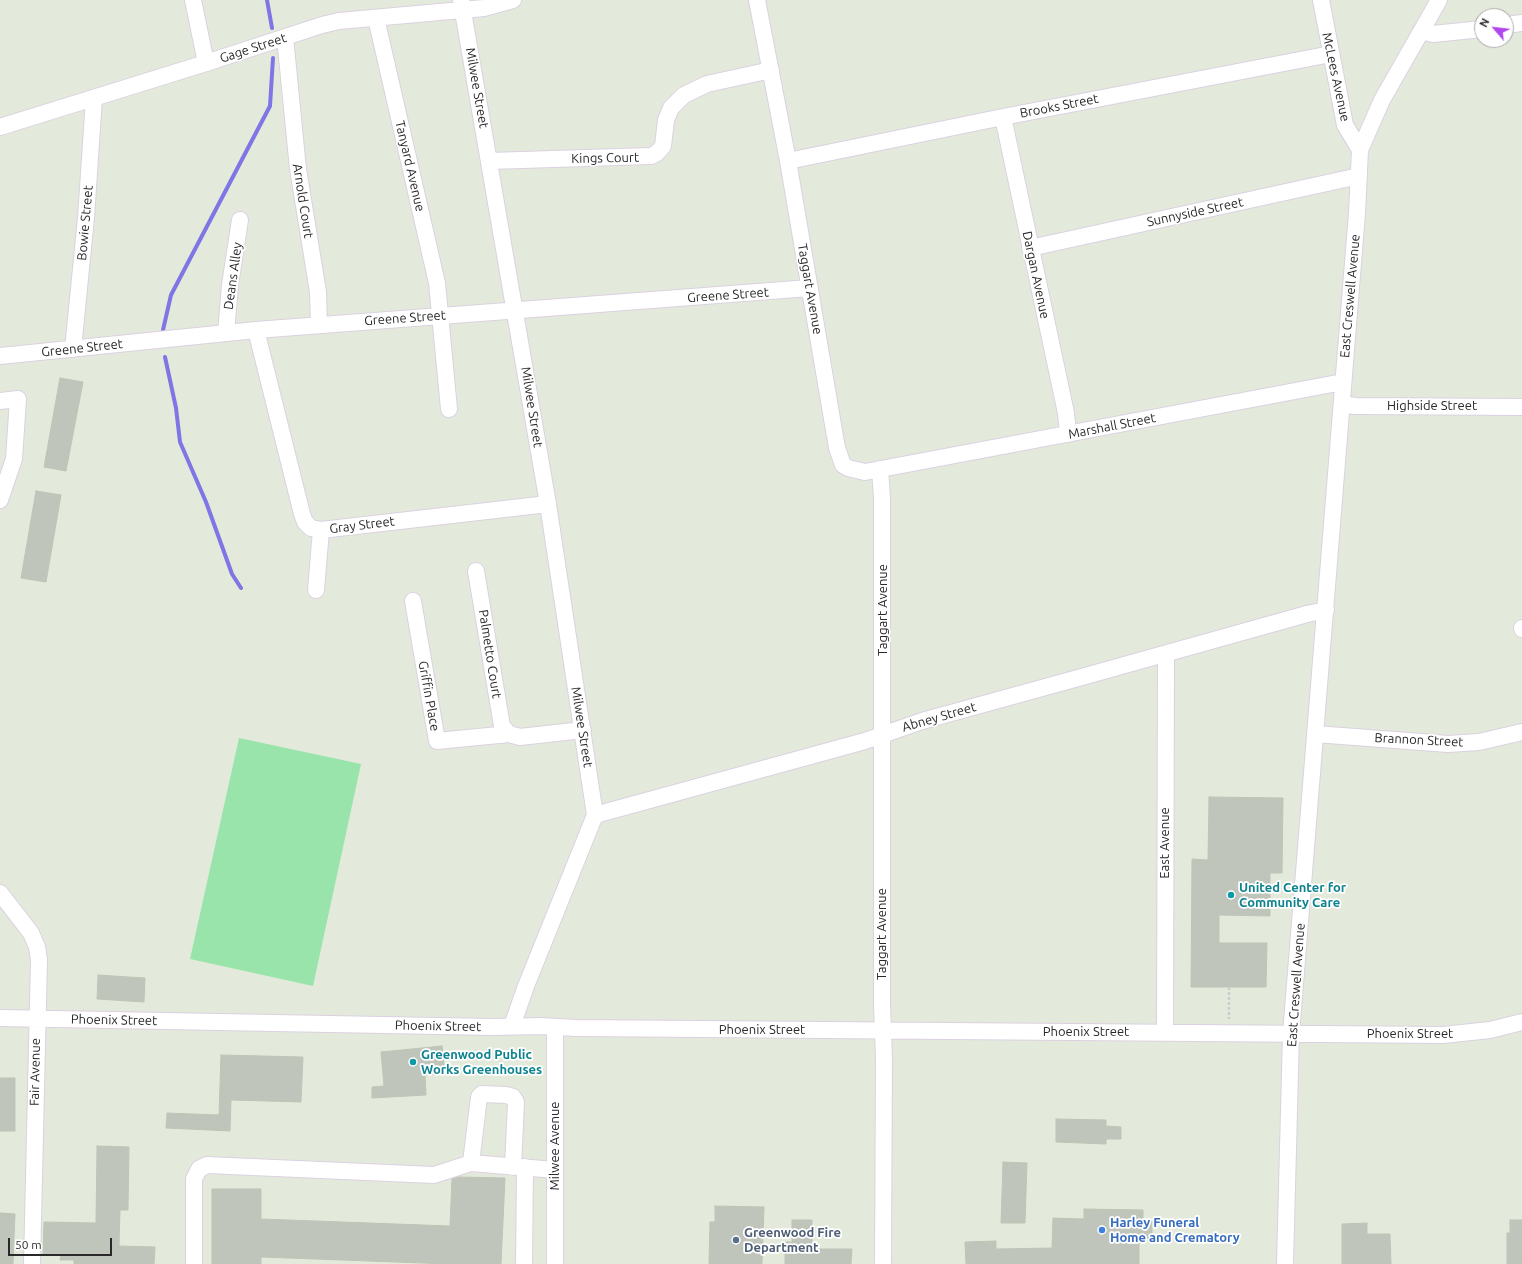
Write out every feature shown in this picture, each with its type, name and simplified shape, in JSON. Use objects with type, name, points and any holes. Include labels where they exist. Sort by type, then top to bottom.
[{"type":"street","points":[[193,0],[206,63]]},
{"type":"street","name":"Gage Street","points":[[0,127],[206,63],[322,24],[376,18],[462,5],[484,8],[513,0]]},
{"type":"street","name":"Taggart Avenue","points":[[757,0],[788,161],[840,458],[848,468],[857,471],[880,469],[882,498],[883,734],[883,1264]]},
{"type":"street","name":"McLees Avenue","points":[[1321,0],[1346,125],[1360,150]]},
{"type":"street","name":"East Creswell Avenue","points":[[1285,1264],[1291,1034],[1326,610],[1360,150],[1382,100],[1439,0]]},
{"type":"street","name":"Milwee Street","points":[[462,5],[548,504],[595,815]]},
{"type":"street","name":"Tanyard Avenue","points":[[376,18],[437,283],[449,409]]},
{"type":"street","points":[[1421,31],[1433,34],[1474,30]]},
{"type":"street","name":"Arnold Court","points":[[285,37],[298,169],[318,292],[318,325]]},
{"type":"street","name":"Brooks Street","points":[[788,161],[1003,117],[1331,54]]},
{"type":"street","name":"Kings Court","points":[[490,161],[651,156],[657,153],[663,146],[666,120],[671,108],[684,95],[707,84],[771,70]]},
{"type":"street","name":"Bowie Street","points":[[73,349],[86,218],[94,98]]},
{"type":"street","name":"Dargan Avenue","points":[[1003,117],[1066,413],[1068,434]]},
{"type":"street","name":"Sunnyside Street","points":[[1030,248],[1359,176]]},
{"type":"street","name":"Deans Alley","points":[[226,332],[230,285],[240,220]]},
{"type":"street","name":"Greene Street","points":[[0,356],[226,332],[810,288]]},
{"type":"street","name":"Gray Street","points":[[256,330],[302,514],[305,522],[311,528],[321,530],[548,504]]},
{"type":"street","name":"Marshall Street","points":[[880,469],[1343,382]]},
{"type":"street","points":[[0,401],[18,399],[14,459],[0,500]]},
{"type":"street","name":"Highside Street","points":[[1342,404],[1356,406],[1522,407]]},
{"type":"street","points":[[316,590],[321,530]]},
{"type":"street","name":"Palmetto Court","points":[[476,571],[502,726],[509,734]]},
{"type":"street","name":"Griffin Place","points":[[412,601],[437,741],[509,734],[520,737],[583,730]]},
{"type":"street","name":"Abney Street","points":[[595,815],[883,734],[922,721],[1326,610]]},
{"type":"street","name":"East Avenue","points":[[1165,1032],[1166,654]]},
{"type":"street","name":"Brannon Street","points":[[1315,734],[1448,744],[1479,742],[1522,732]]},
{"type":"street","points":[[512,1026],[529,979],[595,815]]},
{"type":"street","name":"Fair Avenue","points":[[0,892],[24,922],[37,947],[39,960],[32,1264]]},
{"type":"street","name":"Phoenix Street","points":[[0,1018],[555,1027],[1443,1035],[1490,1030],[1522,1022]]},
{"type":"street","name":"Milwee Avenue","points":[[555,1027],[555,1264]]},
{"type":"street","points":[[471,1163],[478,1097],[482,1094],[506,1095],[513,1097],[516,1102],[524,1264]]},
{"type":"street","points":[[194,1264],[194,1179],[199,1169],[207,1165],[434,1175],[471,1163],[555,1170]]},
{"type":"path","points":[[1229,987],[1229,1021]]},
{"type":"green space","points":[[239,738],[361,764],[313,986],[190,959]]},
{"type":"building","points":[[60,378],[83,382],[66,471],[44,467]]},
{"type":"building","points":[[36,491],[61,495],[46,582],[21,578]]},
{"type":"building","name":"United Center for Community Care","points":[[1209,797],[1283,798],[1282,873],[1270,873],[1270,916],[1219,915],[1219,943],[1267,943],[1266,987],[1191,987],[1192,859],[1208,860]]},
{"type":"building","points":[[98,975],[145,978],[144,1002],[97,999]]},
{"type":"building","name":"Greenwood Public Works Greenhouses","points":[[442,1046],[445,1073],[425,1075],[426,1095],[372,1098],[372,1087],[384,1086],[381,1052]]},
{"type":"building","points":[[221,1055],[303,1057],[301,1102],[231,1100],[230,1131],[166,1128],[167,1113],[219,1115]]},
{"type":"building","points":[[0,1078],[15,1078],[15,1131],[0,1131]]},
{"type":"building","points":[[1056,1119],[1106,1120],[1106,1126],[1121,1127],[1121,1139],[1106,1139],[1106,1144],[1056,1142]]},
{"type":"building","points":[[97,1146],[129,1147],[128,1210],[120,1210],[119,1246],[155,1247],[154,1264],[74,1264],[74,1260],[60,1260],[61,1255],[43,1255],[44,1222],[96,1223]]},
{"type":"building","points":[[1003,1162],[1027,1163],[1025,1223],[1001,1223]]},
{"type":"building","points":[[459,1177],[505,1178],[501,1264],[449,1264],[261,1257],[261,1264],[212,1264],[212,1189],[261,1189],[261,1219],[450,1226],[452,1179]]},
{"type":"building","name":"Greenwood Fire Department","points":[[715,1206],[764,1207],[762,1264],[709,1264],[710,1222],[715,1222]]},
{"type":"building","name":"Harley Funeral Home and Crematory","points":[[1084,1209],[1143,1210],[1143,1221],[1152,1221],[1152,1239],[1139,1238],[1139,1264],[966,1264],[965,1242],[996,1241],[996,1249],[1052,1248],[1053,1218],[1084,1219]]},
{"type":"building","points":[[0,1213],[15,1214],[13,1264],[0,1264]]},
{"type":"building","points":[[792,1220],[812,1220],[812,1249],[852,1249],[851,1264],[785,1264],[785,1242],[792,1242]]},
{"type":"building","points":[[1510,1220],[1522,1220],[1522,1264],[1507,1264],[1507,1233],[1510,1233]]},
{"type":"building","points":[[1367,1223],[1367,1234],[1390,1234],[1391,1264],[1342,1264],[1342,1224]]},
{"type":"waterway","points":[[267,0],[272,28]]},
{"type":"waterway","points":[[163,330],[171,295],[270,106],[273,58]]},
{"type":"waterway","points":[[165,357],[176,408],[180,442],[206,502],[232,574],[241,588]]},
{"type":"place","name":"United Center for Community Care","points":[[1231,895]]},
{"type":"place","name":"Greenwood Public Works Greenhouses","points":[[413,1062]]},
{"type":"place","name":"Harley Funeral Home and Crematory","points":[[1102,1230]]},
{"type":"place","name":"Greenwood Fire Department","points":[[736,1240]]}]
